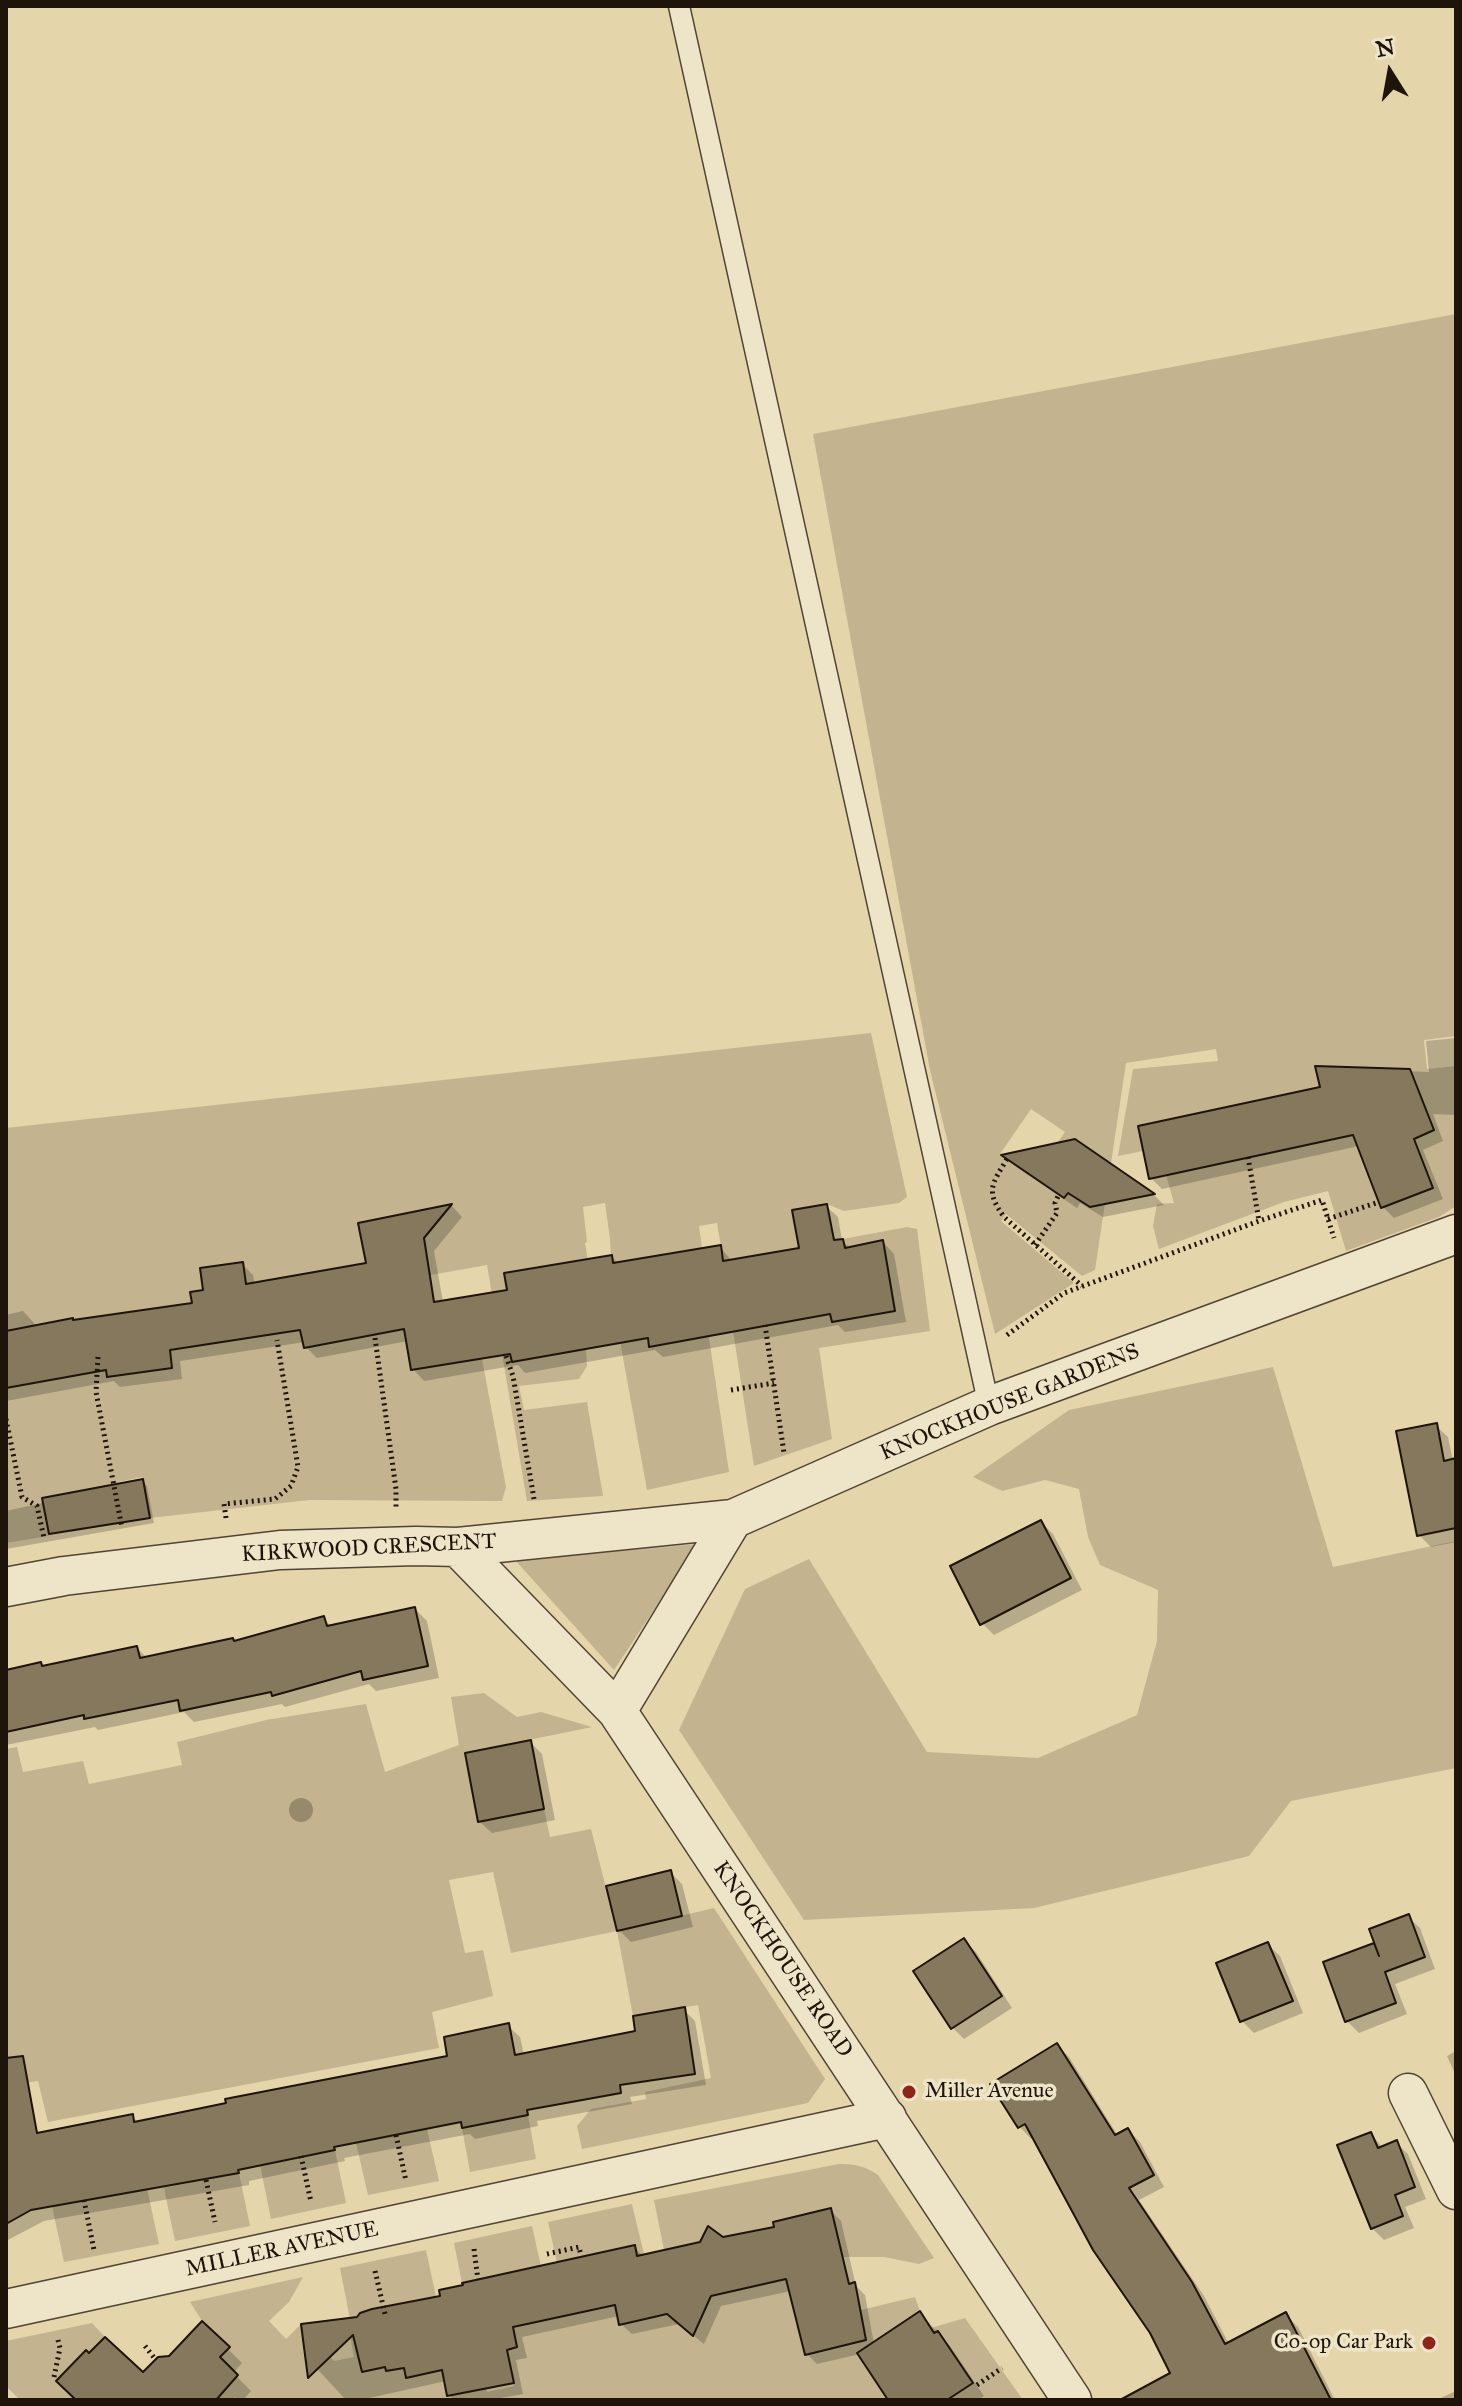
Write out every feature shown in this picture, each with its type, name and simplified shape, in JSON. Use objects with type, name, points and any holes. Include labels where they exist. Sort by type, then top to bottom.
[{"type":"street","name":"KNOCKHOUSE GARDENS","points":[[733,1519],[989,1406],[1456,1234]]},
{"type":"street","name":"KIRKWOOD CRESCENT","points":[[6,1587],[52,1578],[280,1550],[458,1547],[733,1519]]},
{"type":"street","points":[[617,1711],[733,1519]]},
{"type":"street","name":"KNOCKHOUSE ROAD","points":[[458,1547],[617,1711],[1072,2400]]},
{"type":"street","points":[[1408,2093],[1456,2190]]},
{"type":"street","name":"MILLER AVENUE","points":[[6,2309],[887,2118]]},
{"type":"lane","points":[[679,6],[989,1406]]},
{"type":"path","points":[[1248,1157],[1259,1221]]},
{"type":"path","points":[[1007,1159],[992,1184],[992,1195],[1004,1217],[1082,1286]]},
{"type":"path","points":[[1035,1245],[1057,1213],[1055,1203],[1059,1194]]},
{"type":"path","points":[[981,1367],[1010,1332],[1064,1293],[1322,1200],[1346,1275]]},
{"type":"path","points":[[1328,1219],[1379,1202]]},
{"type":"path","points":[[765,1325],[789,1494]]},
{"type":"path","points":[[375,1338],[396,1489],[395,1547]]},
{"type":"path","points":[[231,1556],[224,1504],[275,1499],[291,1486],[298,1467],[277,1340]]},
{"type":"path","points":[[506,1356],[513,1376],[540,1539]]},
{"type":"path","points":[[98,1357],[96,1392],[130,1569]]},
{"type":"path","points":[[731,1390],[774,1383]]},
{"type":"path","points":[[6,1419],[22,1497],[37,1506],[52,1578]]},
{"type":"path","points":[[84,2200],[102,2289]]},
{"type":"path","points":[[547,2254],[579,2247],[581,2256]]},
{"type":"path","points":[[145,2346],[155,2359]]},
{"type":"shaded area","points":[[1456,314],[1456,1036],[1424,1040],[1427,1069],[1456,1066],[1456,1206],[1439,1217],[1346,1251],[1328,1191],[1284,1202],[1159,1249],[1153,1226],[1157,1204],[1174,1203],[1166,1175],[1312,1089],[1138,1126],[1143,1151],[1118,1156],[1133,1069],[1218,1061],[1216,1049],[1126,1063],[1095,1270],[1082,1276],[1006,1214],[1001,1221],[1074,1283],[995,1334],[930,1070],[813,434]],"holes":[[[1031,1109],[1065,1132],[1034,1177],[1000,1154]],[[1380,1126],[1414,1139],[1433,1188],[1382,1208],[1353,1136]]]},
{"type":"shaded area","points":[[871,1033],[907,1197],[899,1203],[844,1211],[827,1204],[792,1210],[798,1242],[833,1236],[835,1240],[818,1244],[832,1322],[895,1310],[883,1241],[865,1244],[866,1256],[847,1259],[843,1239],[907,1227],[917,1229],[930,1331],[819,1348],[832,1439],[754,1466],[733,1331],[749,1257],[721,1261],[717,1223],[699,1226],[704,1263],[698,1264],[729,1472],[647,1490],[620,1341],[648,1336],[650,1347],[704,1337],[689,1251],[613,1292],[605,1203],[583,1207],[593,1289],[509,1299],[508,1340],[512,1362],[586,1349],[587,1366],[579,1379],[519,1386],[524,1410],[587,1402],[603,1496],[527,1501],[487,1265],[397,1281],[411,1370],[482,1359],[506,1487],[502,1501],[309,1500],[150,1518],[142,1477],[118,1482],[125,1522],[71,1532],[63,1494],[42,1499],[49,1536],[6,1543],[6,1388],[83,1374],[72,1318],[6,1331],[6,1128]],"holes":[[[242,1262],[246,1284],[277,1333],[199,1346],[190,1292],[203,1289],[200,1269]]]},
{"type":"shaded area","points":[[1273,1367],[1333,1567],[1456,1541],[1456,1768],[1291,1801],[1249,1856],[1034,1908],[804,1920],[679,1730],[745,1589],[809,1559],[927,1752],[1038,1758],[1137,1715],[1157,1641],[1158,1590],[1100,1565],[1088,1537],[1079,1489],[1045,1480],[1002,1491],[973,1477],[1069,1410]]},
{"type":"shaded area","points":[[698,1544],[614,1670],[515,1560]]},
{"type":"shaded area","points":[[484,1693],[517,1717],[541,1712],[592,1727],[465,1753],[478,1822],[544,1809],[550,1837],[591,1829],[617,1931],[511,1953],[493,1872],[449,1880],[465,1953],[483,1950],[493,1996],[432,2012],[439,2048],[48,2122],[38,2081],[6,2085],[6,1749],[17,1747],[23,1772],[83,1761],[89,1784],[182,1765],[177,1742],[266,1720],[366,1704],[385,1772],[459,1745],[451,1697]]},
{"type":"shaded area","points":[[714,1908],[825,2079],[808,2103],[582,2149],[577,2126],[591,2109],[646,2099],[645,2092],[711,2078],[698,2005],[633,2016],[617,1931]]},
{"type":"shaded area","points":[[528,2115],[536,2159],[470,2172],[462,2128]]},
{"type":"shaded area","points":[[427,2129],[439,2181],[368,2195],[356,2143]]},
{"type":"shaded area","points":[[335,2150],[346,2203],[271,2219],[260,2165]]},
{"type":"shaded area","points":[[839,2164],[860,2166],[873,2172],[934,2258],[919,2264],[884,2257],[843,2257],[831,2208],[773,2222],[788,2290],[847,2277],[821,2316],[915,2297],[920,2311],[888,2332],[900,2349],[931,2328],[965,2318],[1023,2400],[949,2400],[972,2383],[937,2331],[871,2374],[898,2400],[238,2400],[235,2397],[232,2400],[179,2400],[229,2347],[202,2321],[190,2302],[303,2277],[289,2302],[269,2321],[286,2339],[301,2324],[306,2360],[315,2370],[330,2357],[334,2361],[354,2357],[348,2324],[351,2323],[362,2372],[385,2367],[387,2371],[404,2368],[406,2377],[474,2334],[487,2392],[514,2386],[507,2350],[517,2347],[514,2331],[462,2283],[454,2243],[532,2226],[545,2284],[568,2313],[548,2222],[632,2204],[659,2317],[675,2314],[697,2300],[741,2289],[728,2236],[723,2237],[717,2232],[704,2235],[700,2242],[664,2250],[654,2200]],"holes":[[[635,2245],[637,2256],[619,2324],[615,2305],[564,2261]]]},
{"type":"shaded area","points":[[239,2173],[250,2226],[175,2241],[164,2188]]},
{"type":"shaded area","points":[[147,2188],[159,2244],[64,2262],[52,2206]]},
{"type":"shaded area","points":[[426,2250],[438,2306],[350,2319],[340,2268]]},
{"type":"shaded area","points":[[92,2323],[105,2337],[89,2353],[85,2350],[56,2381],[76,2400],[20,2400],[6,2386],[6,2341]]},
{"type":"building","points":[[1315,1066],[1410,1069],[1434,1130],[1414,1139],[1433,1188],[1381,1208],[1353,1135],[1149,1179],[1138,1126],[1320,1087]]},
{"type":"building","points":[[1075,1139],[1155,1194],[1090,1207],[1068,1193],[1064,1198],[1001,1155]]},
{"type":"building","points":[[452,1204],[424,1238],[434,1302],[507,1290],[504,1273],[612,1255],[613,1263],[721,1245],[723,1261],[799,1248],[792,1210],[827,1204],[834,1240],[843,1239],[845,1248],[883,1240],[895,1311],[832,1322],[830,1314],[649,1347],[648,1338],[512,1362],[510,1354],[411,1370],[404,1329],[304,1348],[300,1330],[170,1350],[172,1368],[107,1377],[106,1370],[6,1388],[6,1331],[73,1318],[192,1303],[190,1292],[203,1290],[200,1268],[243,1262],[246,1284],[366,1263],[358,1223]]},
{"type":"building","points":[[1437,1423],[1444,1461],[1456,1458],[1456,1528],[1417,1536],[1396,1431]]},
{"type":"building","points":[[143,1479],[150,1518],[49,1534],[42,1498]]},
{"type":"building","points":[[1041,1520],[1071,1578],[980,1625],[950,1566]]},
{"type":"building","points":[[415,1607],[428,1666],[363,1680],[361,1671],[272,1696],[271,1692],[180,1711],[178,1700],[84,1719],[84,1715],[6,1732],[6,1670],[41,1662],[42,1666],[137,1646],[140,1658],[233,1638],[234,1641],[324,1616],[327,1626]]},
{"type":"building","points":[[531,1740],[544,1809],[478,1822],[465,1753]]},
{"type":"building","points":[[671,1870],[682,1916],[617,1931],[606,1886]]},
{"type":"building","points":[[1409,1914],[1425,1957],[1385,1972],[1396,2003],[1345,2022],[1323,1962],[1374,1943],[1379,1956],[1369,1929]]},
{"type":"building","points":[[964,1938],[1002,1996],[951,2029],[913,1971]]},
{"type":"building","points":[[1268,1942],[1293,2001],[1240,2022],[1216,1963]]},
{"type":"building","points":[[685,2007],[695,2074],[620,2085],[621,2093],[527,2110],[528,2115],[462,2128],[461,2122],[334,2147],[335,2150],[238,2170],[239,2173],[31,2210],[6,2224],[6,2058],[23,2056],[37,2133],[133,2114],[134,2122],[226,2103],[225,2099],[447,2056],[444,2037],[509,2023],[515,2055],[635,2031],[633,2016]]},
{"type":"building","points":[[1057,2043],[1115,2135],[1128,2128],[1154,2175],[1129,2188],[1192,2282],[1225,2344],[1286,2312],[1331,2400],[1120,2400],[1170,2373],[1150,2333],[1093,2250],[1025,2124],[1018,2128],[990,2084]]},
{"type":"building","points":[[1371,2132],[1378,2148],[1397,2140],[1415,2187],[1395,2195],[1403,2216],[1371,2229],[1337,2145]]},
{"type":"building","points":[[831,2208],[849,2284],[855,2282],[866,2340],[805,2355],[786,2279],[711,2296],[693,2336],[667,2314],[619,2325],[615,2305],[513,2327],[517,2347],[507,2350],[514,2383],[447,2396],[442,2370],[406,2378],[404,2368],[386,2371],[385,2367],[362,2372],[353,2335],[308,2378],[301,2324],[357,2317],[372,2309],[440,2296],[439,2290],[462,2283],[635,2245],[637,2256],[700,2242],[708,2226],[723,2237],[774,2227],[773,2222]]},
{"type":"building","points":[[920,2311],[934,2333],[938,2331],[973,2383],[947,2400],[888,2400],[857,2353]]},
{"type":"building","points":[[202,2321],[230,2347],[220,2357],[238,2375],[216,2400],[76,2400],[56,2381],[86,2350],[89,2353],[105,2337],[143,2372],[158,2357],[169,2356]]},
{"type":"place","name":"Miller Avenue","points":[[909,2092]]},
{"type":"place","name":"Co-op Car Park","points":[[1429,2343]]}]
